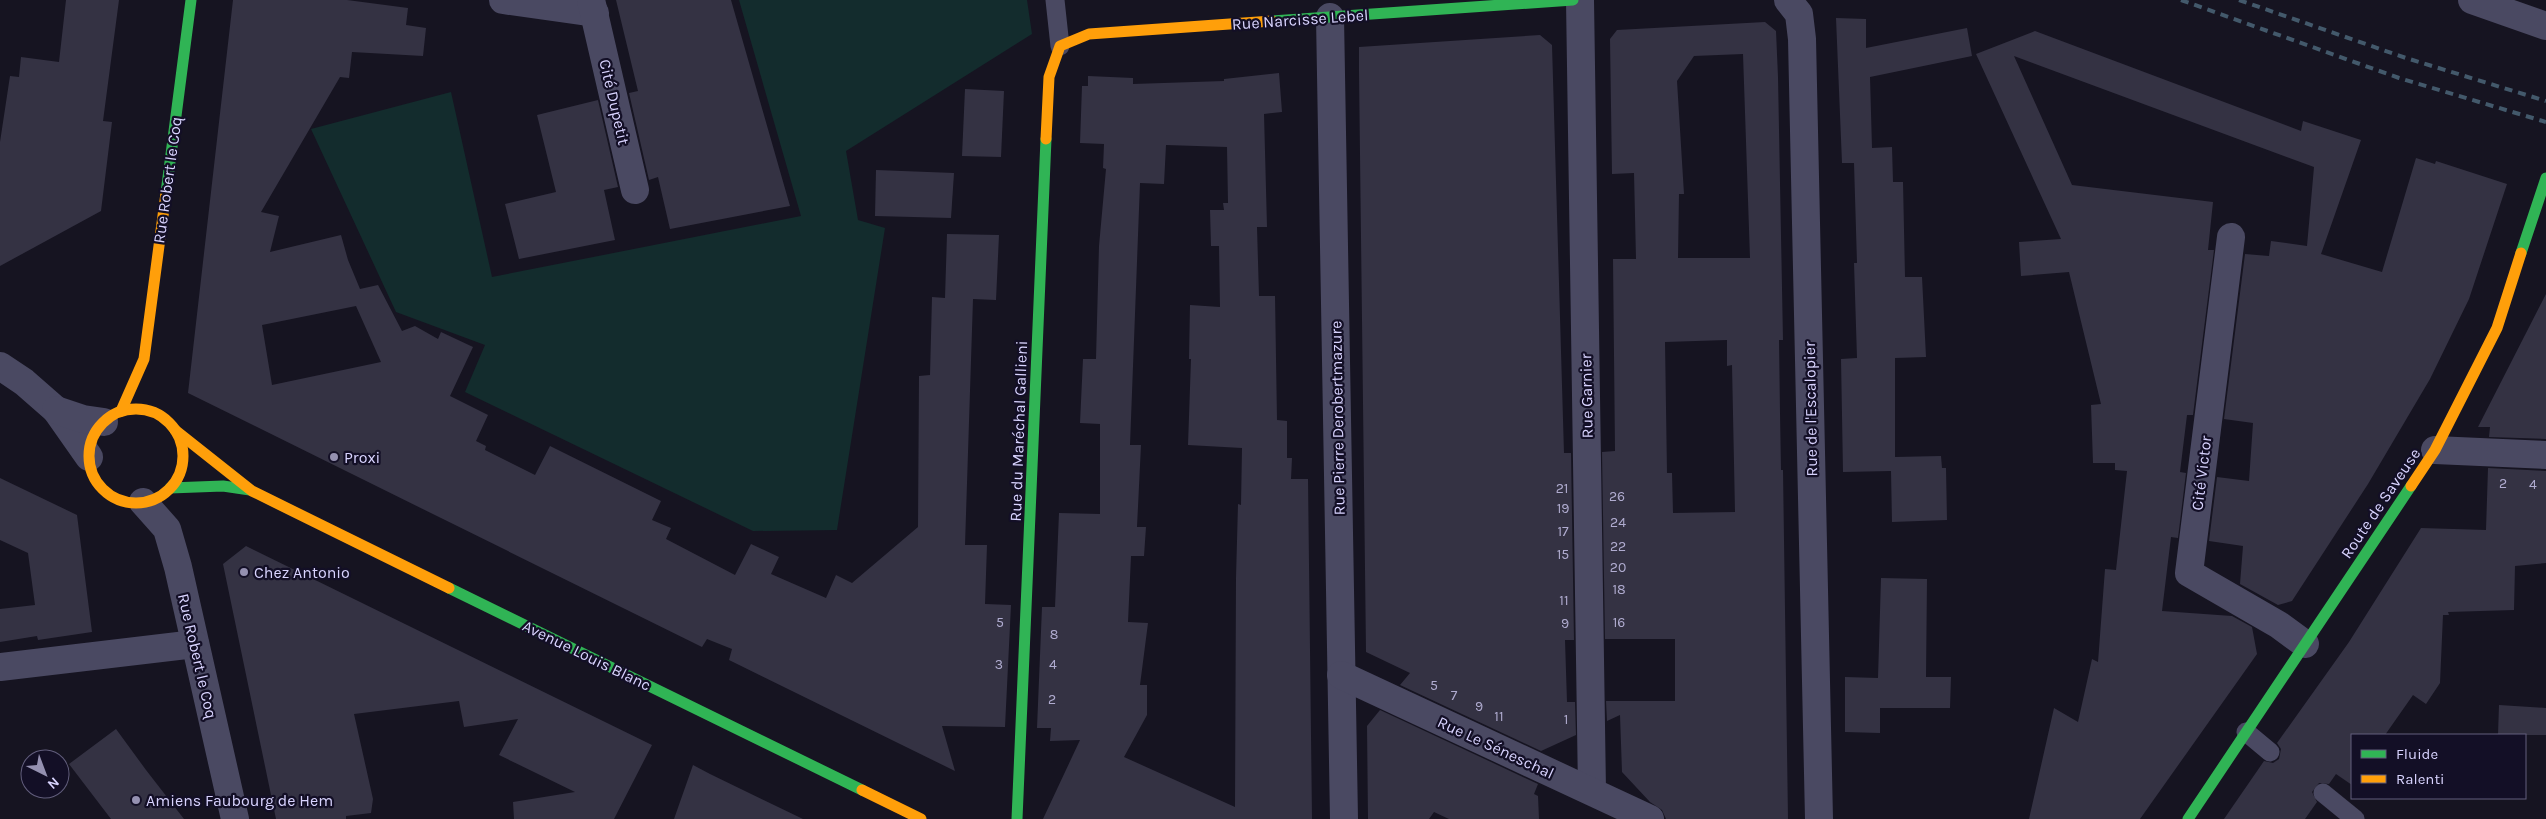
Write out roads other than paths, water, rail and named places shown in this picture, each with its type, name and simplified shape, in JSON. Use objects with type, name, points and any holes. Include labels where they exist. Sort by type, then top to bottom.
[{"type":"street","name":"Rue Robert le Coq","points":[[148,384],[144,359],[191,0]]},
{"type":"street","name":"Cité Dupetit","points":[[503,0],[594,7],[635,190]]},
{"type":"street","name":"Rue Narcisse Lebel","points":[[1060,46],[1089,34],[1572,0]]},
{"type":"street","name":"Rue Garnier","points":[[1580,0],[1592,791]]},
{"type":"street","points":[[2472,0],[2546,26]]},
{"type":"street","name":"Rue de l'Escalopier","points":[[1790,1],[1799,14],[1802,39],[1819,819]]},
{"type":"street","name":"Rue Pierre Derobertmazure","points":[[1330,17],[1344,819]]},
{"type":"street","name":"Rue du Maréchal Gallieni","points":[[1017,819],[1049,78],[1060,46]]},
{"type":"street","name":"Route de Saveuse","points":[[2188,819],[2435,450],[2497,328],[2546,178]]},
{"type":"street","name":"Cité Victor","points":[[2231,237],[2189,573],[2279,625],[2306,644]]},
{"type":"street","name":"Rue Robert le Coq","points":[[112,417],[144,359]]},
{"type":"street","points":[[0,366],[24,382],[56,410],[89,457]]},
{"type":"street","points":[[153,400],[158,415]]},
{"type":"street","points":[[56,410],[83,419],[112,417],[140,409],[158,415],[175,430],[182,445],[182,460],[179,475],[170,488],[158,497],[143,502],[123,501],[106,492],[94,476],[89,457],[90,444],[112,417]]},
{"type":"street","name":"Avenue Louis Blanc","points":[[175,430],[252,491],[921,819]]},
{"type":"street","points":[[2435,450],[2546,455]]},
{"type":"street","name":"Avenue Louis Blanc","points":[[170,488],[222,486],[252,491]]},
{"type":"street","name":"Rue Robert le Coq","points":[[143,502],[167,529],[178,567],[235,819]]},
{"type":"street","points":[[0,667],[195,644]]},
{"type":"street","name":"Rue Le Séneschal","points":[[1342,675],[1650,819]]},
{"type":"lane","points":[[1055,0],[1060,46]]},
{"type":"lane","points":[[2246,732],[2270,752]]},
{"type":"lane","points":[[2323,793],[2355,819]]},
{"type":"railway","points":[[2181,0],[2399,78],[2546,122]]},
{"type":"railway","points":[[2239,0],[2406,58],[2546,101]]},
{"type":"place","name":"Proxi","points":[[334,457]]},
{"type":"place","name":"Chez Antonio","points":[[244,572]]},
{"type":"place","name":"Amiens Faubourg de Hem","points":[[136,800]]}]
